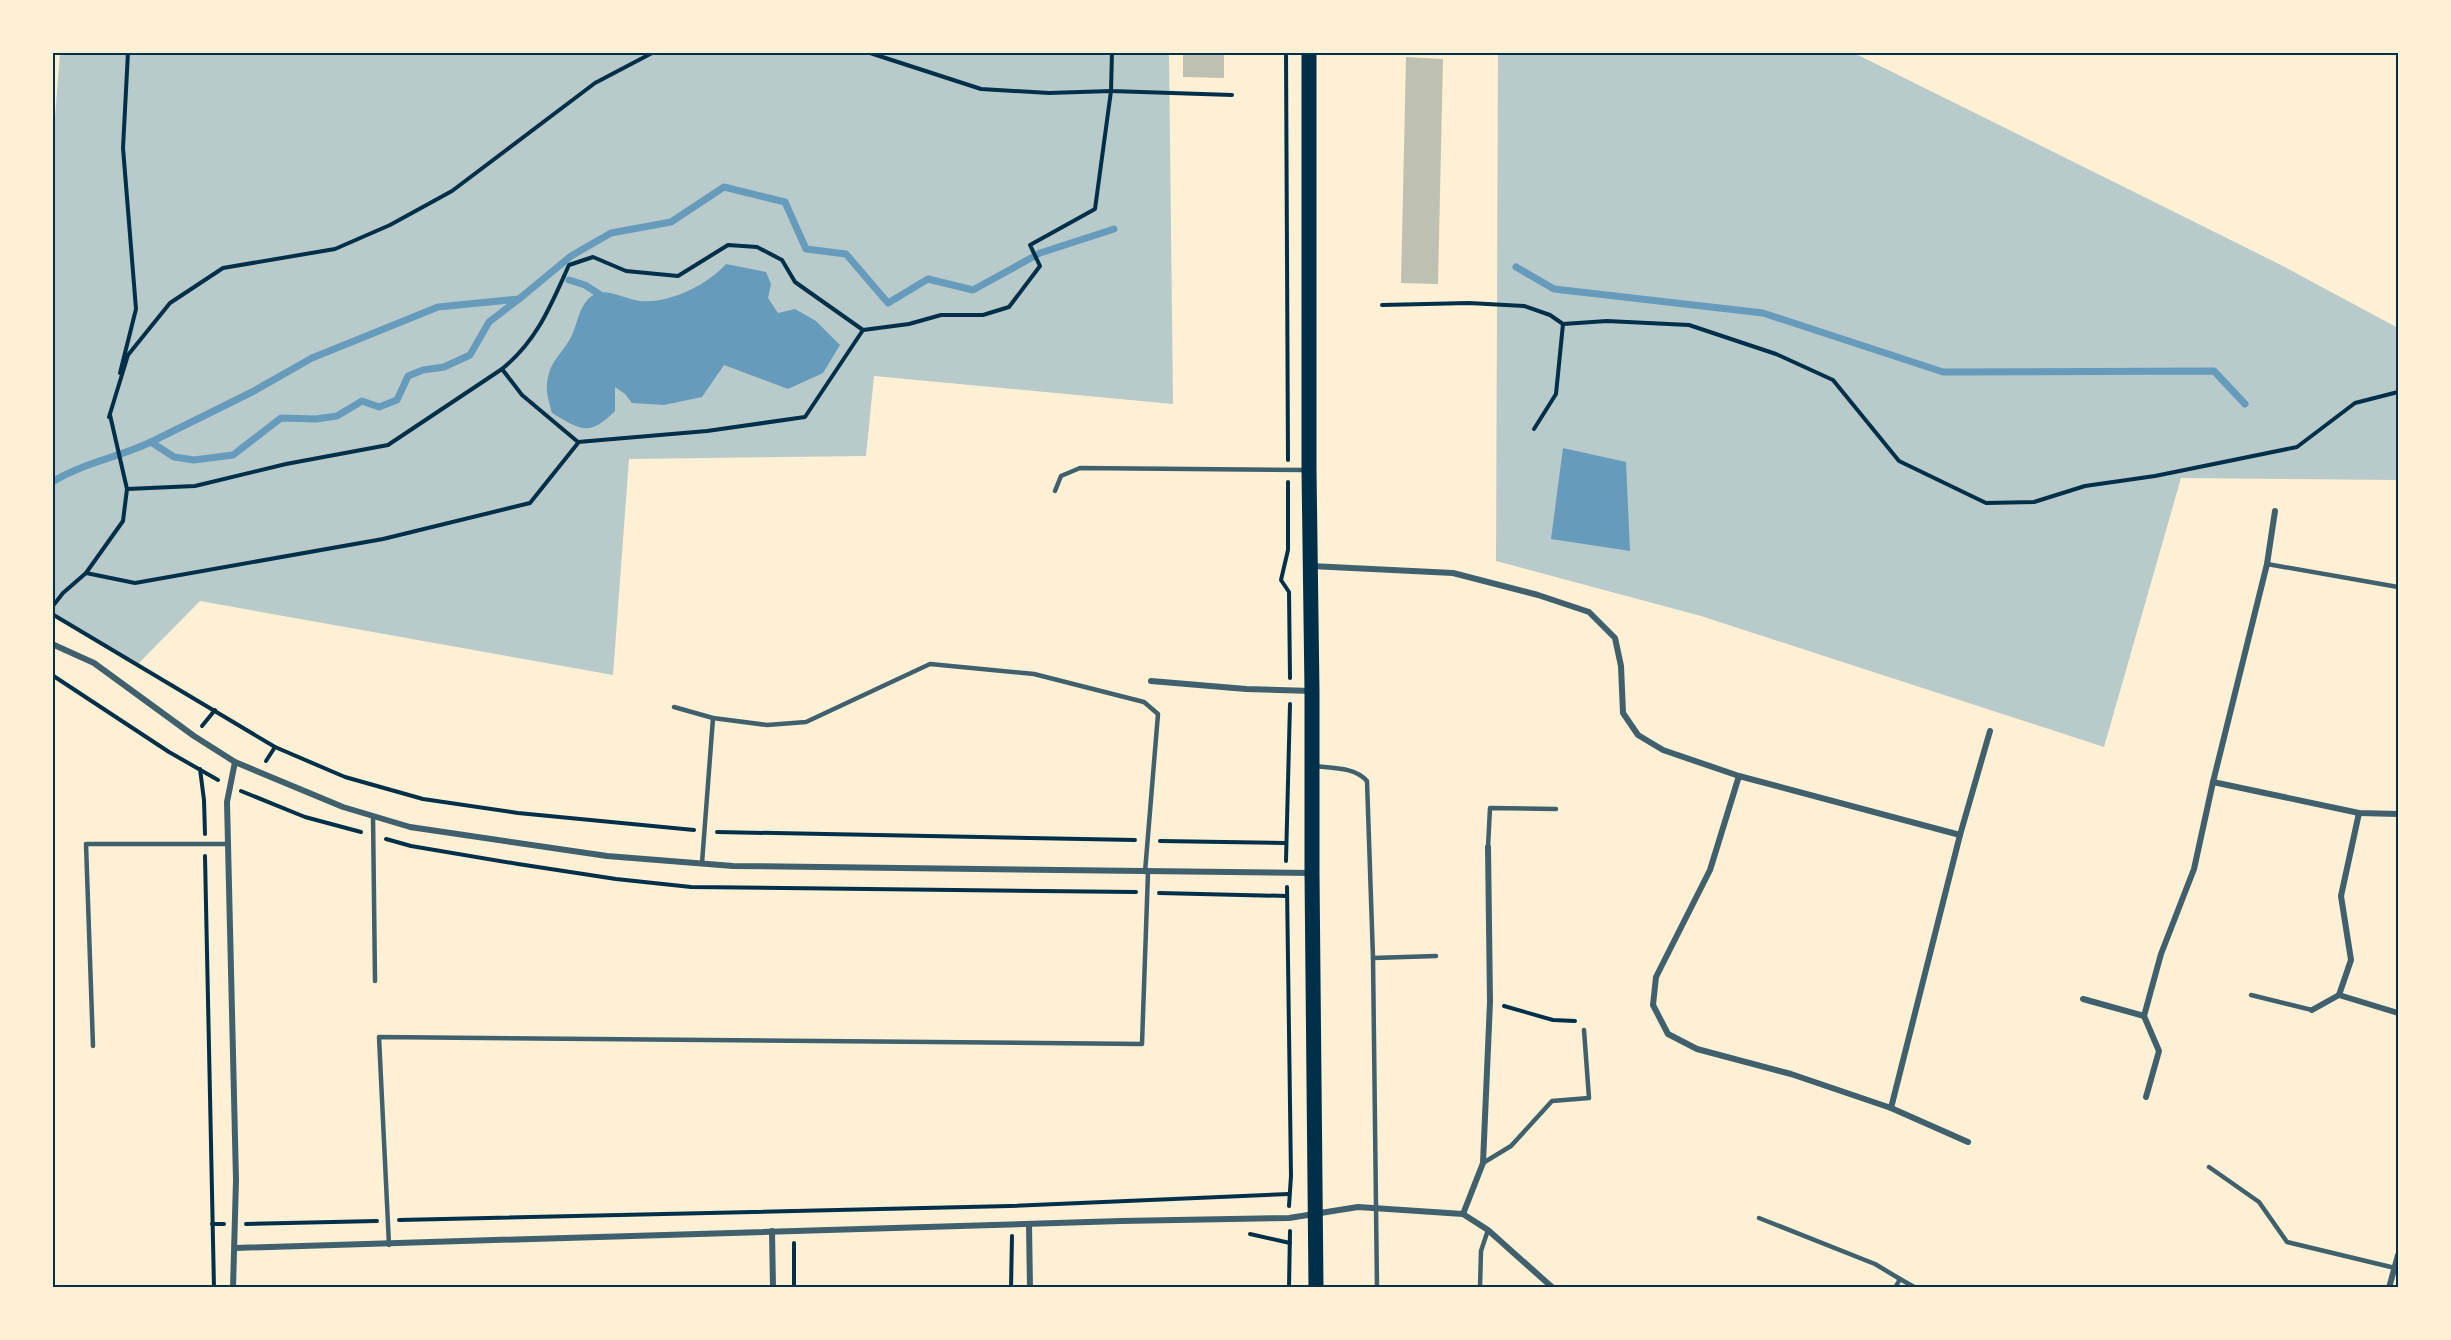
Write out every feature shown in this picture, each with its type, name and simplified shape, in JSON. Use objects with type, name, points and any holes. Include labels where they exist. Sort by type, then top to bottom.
[{"type":"main road","points":[[1309,52],[1309,471],[1316,1287]]},
{"type":"street","points":[[2146,1097],[2159,1051],[2144,1016],[2161,954],[2194,869],[2212,782],[2267,564],[2276,511]]},
{"type":"street","points":[[1310,566],[1373,567],[1454,573],[1538,595],[1589,612],[1615,638],[1621,666],[1623,713],[1638,735],[1662,750],[1739,776],[1960,835]]},
{"type":"street","points":[[52,644],[93,663],[194,736],[235,762],[343,807],[410,827],[607,856],[733,866],[1312,873]]},
{"type":"street","points":[[1151,681],[1312,691]]},
{"type":"street","points":[[1891,1108],[1960,835],[1990,731]]},
{"type":"street","points":[[233,1287],[237,1224],[227,802],[235,762]]},
{"type":"street","points":[[1739,776],[1710,870],[1656,977],[1653,1005],[1668,1034],[1696,1049],[1791,1074],[1891,1108],[1968,1142]]},
{"type":"street","points":[[2212,782],[2359,813],[2398,814]]},
{"type":"street","points":[[2312,1010],[2339,995],[2351,960],[2341,896],[2359,813]]},
{"type":"street","points":[[1463,1214],[1483,1163],[1490,1002],[1488,847]]},
{"type":"street","points":[[2339,995],[2398,1013]]},
{"type":"street","points":[[2083,999],[2144,1016]]},
{"type":"street","points":[[235,1248],[388,1245],[794,1230],[1289,1218],[1358,1207],[1463,1214],[1488,1230],[1553,1287]]},
{"type":"street","points":[[1029,1224],[1030,1287]]},
{"type":"street","points":[[772,1231],[773,1287]]},
{"type":"street","points":[[2389,1287],[2398,1255]]},
{"type":"lane","points":[[1055,491],[1061,476],[1080,468],[1309,471]]},
{"type":"lane","points":[[2267,564],[2398,587]]},
{"type":"lane","points":[[388,1245],[379,1037],[1142,1044],[1146,872],[1158,714],[1144,702],[1034,674],[930,664],[806,722],[767,725],[713,718],[674,707]]},
{"type":"lane","points":[[702,863],[713,718]]},
{"type":"lane","points":[[1312,766],[1353,771],[1361,774],[1367,781],[1373,958],[1377,1287]]},
{"type":"lane","points":[[1488,847],[1490,808],[1556,809]]},
{"type":"lane","points":[[373,816],[375,981]]},
{"type":"lane","points":[[93,1046],[86,844],[227,844]]},
{"type":"lane","points":[[1373,958],[1436,956]]},
{"type":"lane","points":[[2252,995],[2312,1010]]},
{"type":"lane","points":[[1483,1163],[1511,1146],[1552,1101],[1589,1098],[1584,1030]]},
{"type":"lane","points":[[2209,1167],[2259,1202],[2287,1242],[2395,1268]]},
{"type":"lane","points":[[1759,1218],[1875,1264],[1916,1287]]},
{"type":"lane","points":[[1480,1287],[1481,1251],[1488,1230]]},
{"type":"lane","points":[[1895,1287],[1900,1279]]},
{"type":"path","points":[[52,607],[63,593],[86,573],[123,521],[127,489],[109,417],[136,309],[123,148],[128,52]]},
{"type":"path","points":[[109,417],[128,355],[170,303],[223,268],[335,249],[390,225],[452,190],[595,83],[654,52]]},
{"type":"path","points":[[867,52],[981,89],[1049,93],[1111,91],[1232,95]]},
{"type":"path","points":[[127,489],[195,486],[286,464],[388,445],[515,358],[543,323],[569,265],[593,257],[626,271],[678,276],[728,245],[757,247],[782,260],[795,282],[863,330],[909,324],[941,315],[983,315],[1009,307],[1040,266],[1030,244],[1095,209],[1111,91],[1112,52]]},
{"type":"path","points":[[1286,52],[1288,549],[1281,580],[1289,592],[1290,691],[1285,843],[1291,1176],[1289,1287]]},
{"type":"path","points":[[1382,305],[1469,303],[1524,306],[1550,315],[1563,324],[1607,321],[1689,325],[1776,354],[1833,380],[1899,461],[1986,503],[2034,502],[2085,486],[2155,476],[2298,447],[2355,403],[2398,392]]},
{"type":"path","points":[[1534,429],[1556,394],[1563,324]]},
{"type":"path","points":[[502,369],[522,395],[578,442],[707,431],[805,417],[863,330]]},
{"type":"path","points":[[86,573],[135,583],[383,539],[530,503],[578,442]]},
{"type":"path","points":[[52,614],[275,747],[345,777],[423,799],[639,827],[760,834],[1285,843]]},
{"type":"path","points":[[200,769],[204,800],[214,1287]]},
{"type":"path","points":[[1490,1002],[1553,1020],[1574,1021],[1584,1030]]},
{"type":"path","points":[[212,1224],[1010,1206],[1289,1194]]},
{"type":"path","points":[[1010,1206],[1011,1287]]},
{"type":"path","points":[[794,1211],[794,1287]]},
{"type":"shaded area","points":[[60,53],[1169,53],[1173,404],[874,376],[866,456],[629,459],[613,675],[200,601],[138,664],[68,623],[53,617],[52,155]]},
{"type":"shaded area","points":[[1498,53],[1854,53],[2281,265],[2398,328],[2398,480],[2181,478],[2104,747],[1701,616],[1496,561]]},
{"type":"water","points":[[726,264],[766,272],[771,284],[768,298],[778,313],[795,309],[816,321],[840,345],[823,373],[788,389],[724,365],[702,397],[664,405],[632,403],[615,387],[615,411],[591,428],[570,424],[552,413],[547,389],[550,371],[571,337],[585,302],[595,294],[605,292],[640,301],[675,296],[698,286]]},
{"type":"water","points":[[1563,448],[1626,462],[1630,551],[1551,539]]},
{"type":"building","points":[[1183,52],[1224,52],[1224,78],[1183,77]]},
{"type":"building","points":[[1406,57],[1443,59],[1438,284],[1401,283]]},
{"type":"waterway","points":[[52,482],[64,475],[151,442],[252,392],[312,358],[438,307],[519,299],[571,256],[611,233],[671,222],[724,187],[785,202],[806,249],[846,254],[888,303],[928,279],[973,290],[1040,253],[1114,229]]},
{"type":"waterway","points":[[1516,267],[1554,289],[1763,313],[1943,372],[2214,371],[2245,404]]},
{"type":"waterway","points":[[569,280],[585,285],[599,294]]},
{"type":"waterway","points":[[151,442],[174,457],[194,460],[233,455],[281,418],[316,419],[337,416],[362,401],[379,407],[397,400],[408,376],[423,370],[444,367],[470,355],[489,322],[519,299]]}]
